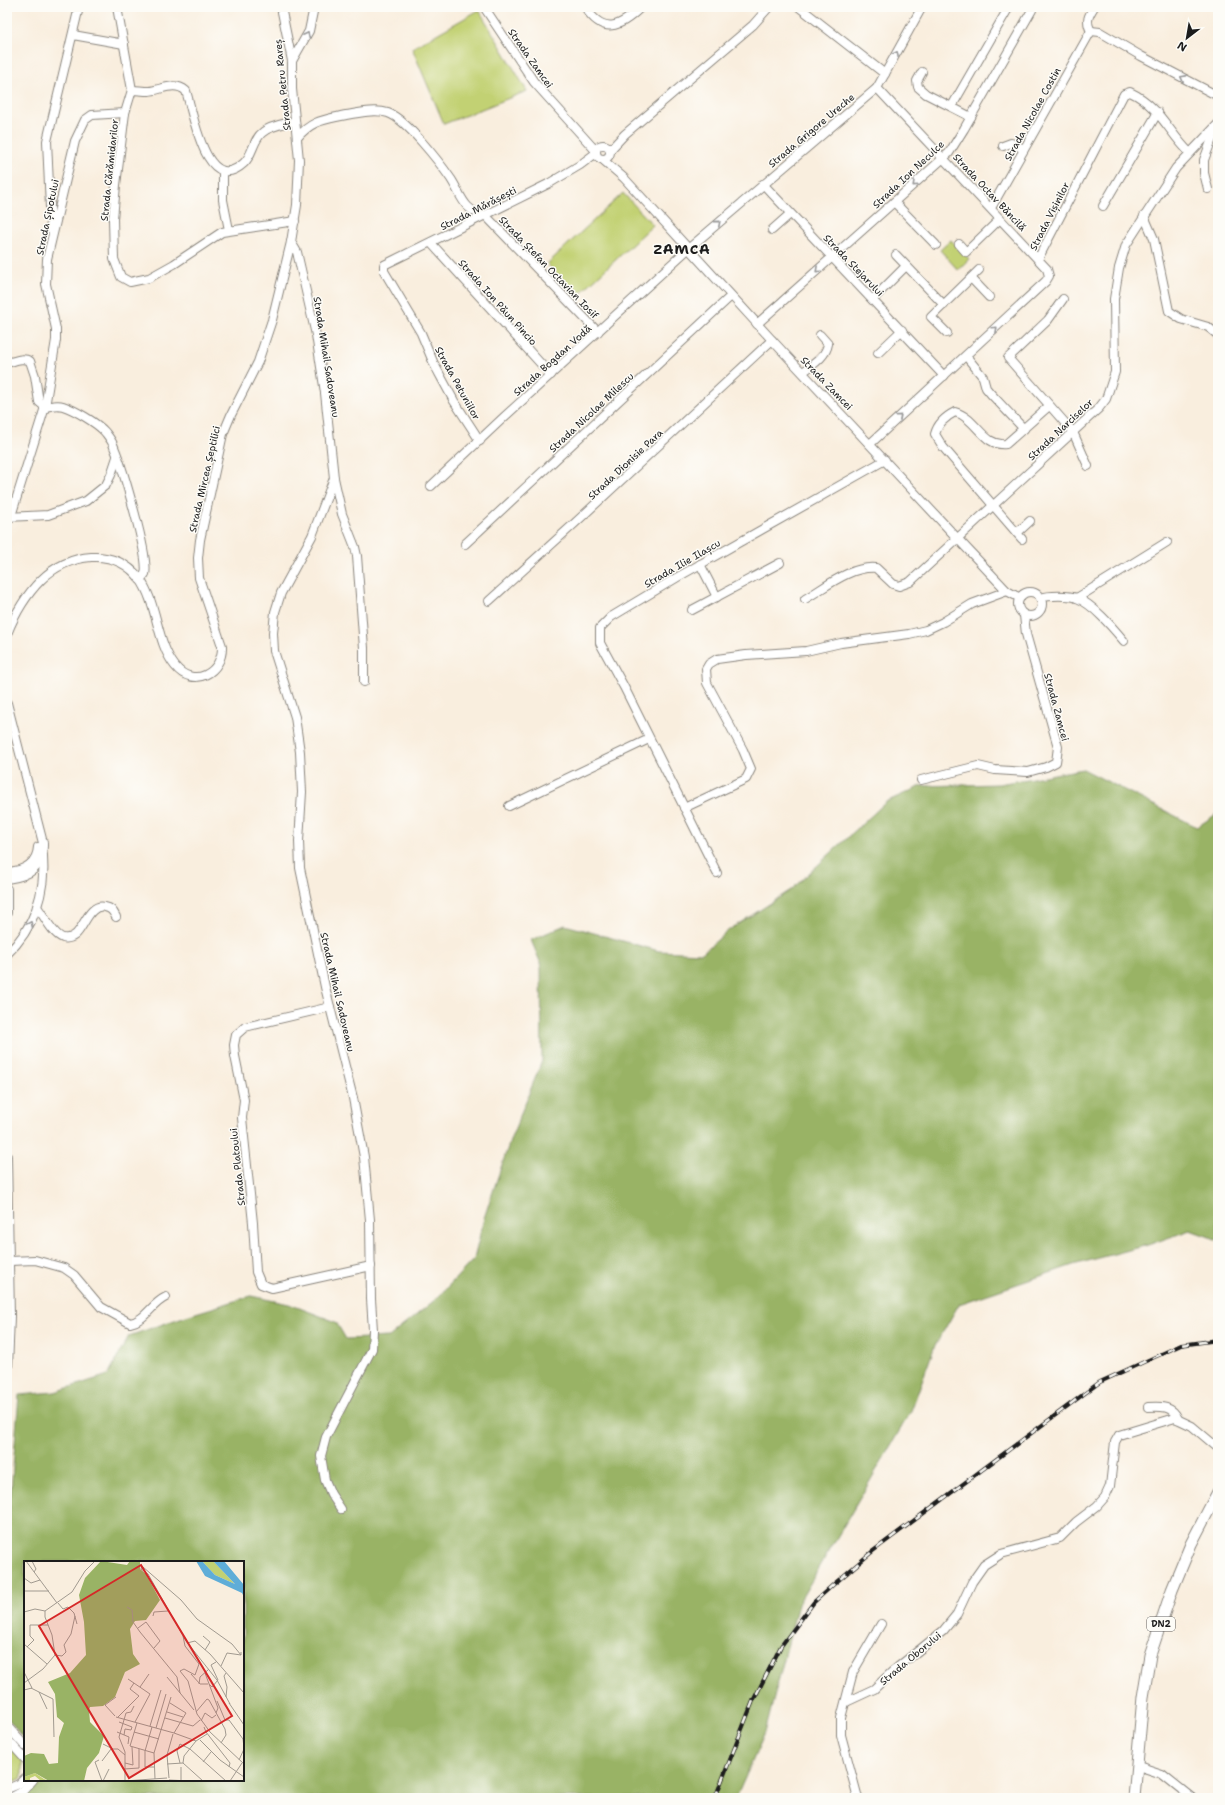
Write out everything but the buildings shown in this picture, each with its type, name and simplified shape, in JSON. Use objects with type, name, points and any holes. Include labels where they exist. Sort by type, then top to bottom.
[{"type":"main road","name":"DN2","points":[[1134,1798],[1143,1697],[1150,1655],[1172,1590],[1191,1544],[1218,1492]]},
{"type":"street","points":[[51,248],[47,141],[79,7]]},
{"type":"street","points":[[117,7],[132,90],[149,91],[173,86],[181,87],[186,91],[197,133],[207,156],[216,167],[224,171],[234,170],[244,164],[250,157],[259,135],[277,125],[295,121]]},
{"type":"street","name":"Strada Petru Rareș","points":[[281,7],[292,61],[297,138]]},
{"type":"street","points":[[292,61],[309,31],[314,7]]},
{"type":"street","name":"Strada Zamcei","points":[[484,7],[534,82],[582,135],[602,152],[731,296],[1007,591],[1020,598]]},
{"type":"street","points":[[585,7],[591,16],[604,25],[611,26],[626,20],[641,7]]},
{"type":"street","name":"Strada Mărășești","points":[[384,265],[548,184],[602,152],[753,25],[769,7]]},
{"type":"street","points":[[799,7],[885,74]]},
{"type":"street","name":"Strada Grigore Ureche","points":[[688,249],[877,88],[922,7]]},
{"type":"street","points":[[952,106],[1009,7]]},
{"type":"street","name":"Strada Ion Neculce","points":[[757,324],[944,158],[971,117],[1030,14],[1032,7]]},
{"type":"street","points":[[1094,7],[1088,17],[1088,23],[1092,31],[1100,32],[1141,56],[1218,96]]},
{"type":"street","name":"Strada Nicolae Costin","points":[[991,208],[1092,31]]},
{"type":"street","points":[[73,35],[124,44]]},
{"type":"street","points":[[922,72],[917,81],[918,88],[926,94],[971,117]]},
{"type":"street","name":"Strada Octav Băncilă","points":[[877,88],[1038,259]]},
{"type":"street","name":"Strada Cărămidarilor","points":[[132,90],[126,113],[113,219],[114,258],[121,277],[130,282],[149,278],[174,264],[222,232],[295,221]]},
{"type":"street","name":"Strada Vișinilor","points":[[870,444],[1046,281],[1049,276],[1047,269],[1038,259],[1124,94],[1130,92],[1150,104],[1158,112],[1182,146],[1190,153]]},
{"type":"street","points":[[297,138],[307,127],[312,124],[333,118],[366,112],[380,112],[389,114],[404,124],[443,168],[466,207],[477,214],[485,215]]},
{"type":"street","points":[[1103,206],[1158,112]]},
{"type":"street","name":"Strada Șipotului","points":[[9,517],[45,407],[56,340],[56,329],[46,284],[47,259],[51,248],[69,162],[75,141],[85,120],[96,114],[126,113]]},
{"type":"street","points":[[1208,189],[1204,173],[1204,160],[1218,125]]},
{"type":"street","name":"Strada Narciselor","points":[[805,598],[853,572],[862,569],[876,568],[893,584],[899,586],[906,584],[1099,408],[1106,399],[1115,372],[1114,299],[1119,268],[1126,245],[1176,168],[1218,125]]},
{"type":"street","name":"Strada Mircea Șeptilici","points":[[7,634],[21,605],[42,579],[56,568],[73,561],[102,556],[118,561],[131,570],[140,580],[169,656],[176,668],[187,675],[194,677],[206,675],[216,667],[222,656],[222,646],[199,578],[198,558],[200,540],[224,434],[231,415],[250,380],[265,342],[291,242],[295,221],[299,173],[297,138]]},
{"type":"street","points":[[1003,146],[1011,143],[1024,149]]},
{"type":"street","points":[[224,171],[223,200],[229,230]]},
{"type":"street","name":"Strada Stejarului","points":[[763,184],[944,376]]},
{"type":"street","points":[[894,202],[936,245]]},
{"type":"street","points":[[772,230],[790,214]]},
{"type":"street","name":"Strada Ștefan Octavian Iosif","points":[[485,215],[598,332]]},
{"type":"street","points":[[1144,216],[1154,239],[1168,311],[1181,319],[1208,327],[1218,335]]},
{"type":"street","points":[[959,244],[966,252],[1000,218]]},
{"type":"street","name":"Strada Mihail Sadoveanu","points":[[291,242],[298,252],[316,335],[325,393],[334,478],[342,514],[357,556],[364,648],[364,682]]},
{"type":"street","name":"Strada Ion Păun Pincio","points":[[431,243],[551,375]]},
{"type":"street","name":"Strada Bogdan Vodă","points":[[431,486],[688,249]]},
{"type":"street","points":[[896,255],[944,305]]},
{"type":"street","name":"Strada Petuniilor","points":[[384,265],[384,271],[421,333],[445,384],[480,441]]},
{"type":"street","points":[[873,299],[906,266]]},
{"type":"street","points":[[948,333],[931,317],[979,270]]},
{"type":"street","points":[[971,278],[989,297]]},
{"type":"street","name":"Strada Nicolae Milescu","points":[[466,544],[731,296]]},
{"type":"street","points":[[1063,299],[1048,320],[1008,358],[1073,432],[1088,466]]},
{"type":"street","points":[[878,353],[902,330]]},
{"type":"street","points":[[803,372],[823,356],[827,350],[828,344],[820,335]]},
{"type":"street","name":"Strada Dionisie Para","points":[[489,601],[772,340]]},
{"type":"street","points":[[966,356],[982,377],[986,388],[1024,429]]},
{"type":"street","points":[[7,363],[20,359],[30,361],[35,376],[38,402],[45,407],[54,405],[63,406],[84,416],[104,431],[114,446],[135,514],[145,565],[145,574],[140,580]]},
{"type":"street","points":[[1030,521],[1019,536],[938,440],[935,434],[937,427],[945,417],[955,412],[964,414],[991,441],[998,445],[1006,444],[1049,406]]},
{"type":"street","points":[[9,517],[48,515],[86,501],[106,485],[117,457]]},
{"type":"street","name":"Strada Ilie Ilașcu","points":[[717,873],[624,687],[600,643],[600,628],[611,617],[700,564],[885,460]]},
{"type":"street","name":"Strada Mihail Sadoveanu","points":[[334,478],[312,536],[281,593],[275,612],[273,633],[274,652],[288,692],[298,734],[302,778],[299,841],[300,868],[330,1007],[353,1098],[364,1157],[370,1220],[374,1330],[372,1349],[329,1429],[322,1447],[321,1456],[326,1480],[331,1494],[341,1509]]},
{"type":"street","points":[[1077,598],[1167,542]]},
{"type":"street","points":[[692,610],[780,563]]},
{"type":"street","points":[[700,564],[717,597]]},
{"type":"street","points":[[684,808],[746,779],[751,769],[744,750],[707,683],[706,669],[709,664],[717,660],[746,654],[806,651],[841,643],[908,634],[926,630],[943,622],[972,604],[1007,591]]},
{"type":"street","points":[[1030,592],[1040,598],[1042,607],[1037,614],[1028,616],[1024,615],[1019,609],[1018,606],[1022,595],[1030,592]]},
{"type":"street","points":[[1040,598],[1053,596],[1077,598],[1092,608],[1124,641]]},
{"type":"street","name":"Strada Zamcei","points":[[921,780],[978,766],[995,770],[1028,772],[1046,767],[1056,762],[1058,747],[1026,634],[1024,615]]},
{"type":"street","points":[[7,703],[37,826],[43,843],[43,879],[37,907],[23,937],[7,954]]},
{"type":"street","points":[[509,806],[649,739]]},
{"type":"street","points":[[7,872],[22,870],[32,862],[38,849],[37,826]]},
{"type":"street","points":[[7,879],[33,872],[39,864],[43,850]]},
{"type":"street","points":[[7,888],[7,913]]},
{"type":"street","points":[[37,907],[58,935],[63,938],[75,935],[87,917],[102,906],[113,910],[116,917]]},
{"type":"street","name":"Strada Platoului","points":[[330,1007],[245,1027],[236,1035],[234,1044],[244,1100],[242,1118],[253,1224],[256,1272],[261,1284],[272,1288],[371,1266]]},
{"type":"street","points":[[7,1156],[10,1316],[7,1394]]},
{"type":"street","points":[[9,1261],[35,1260],[64,1268],[74,1275],[101,1307],[130,1324],[139,1322],[157,1301],[166,1297]]},
{"type":"street","points":[[1148,1407],[1172,1409],[1176,1412],[1178,1419],[1192,1426],[1218,1448]]},
{"type":"street","name":"Strada Oborului","points":[[846,1702],[874,1688],[943,1631],[959,1610],[972,1582],[984,1565],[1001,1554],[1060,1538],[1076,1522],[1097,1506],[1105,1496],[1110,1486],[1115,1442],[1119,1435],[1175,1418],[1178,1419]]},
{"type":"street","points":[[858,1798],[841,1735],[841,1718],[853,1672],[881,1624]]},
{"type":"street","points":[[7,1726],[24,1745]]},
{"type":"street","points":[[7,1739],[24,1758]]},
{"type":"street","points":[[1138,1766],[1162,1774],[1192,1798]]},
{"type":"street","points":[[7,1789],[19,1784],[24,1779]]},
{"type":"street","points":[[10,1798],[23,1791],[32,1781]]},
{"type":"green space","points":[[479,10],[527,91],[444,124],[412,48]]},
{"type":"green space","points":[[623,193],[653,225],[577,296],[547,264]]},
{"type":"green space","points":[[951,240],[969,259],[958,270],[940,250]]},
{"type":"green space","points":[[1083,769],[1197,827],[1218,813],[1218,1240],[1190,1230],[1148,1245],[1073,1265],[959,1304],[934,1348],[911,1411],[798,1604],[765,1733],[736,1798],[15,1798],[33,1781],[244,1781],[244,1561],[24,1561],[24,1740],[7,1717],[7,1540],[19,1395],[55,1392],[108,1375],[129,1336],[186,1316],[251,1296],[289,1304],[336,1322],[346,1339],[389,1337],[436,1299],[474,1259],[484,1218],[511,1138],[542,1061],[541,964],[531,940],[565,925],[659,951],[702,953],[729,930],[791,890],[886,802],[921,786],[999,784]]},
{"type":"green space","points":[[7,1742],[22,1761],[22,1778],[16,1781],[7,1779]]},
{"type":"railway","points":[[715,1798],[753,1701],[781,1646],[814,1602],[873,1551],[1100,1382],[1181,1345],[1218,1340]]},
{"type":"district","name":"ZAMCA","points":[[682,249]]}]
